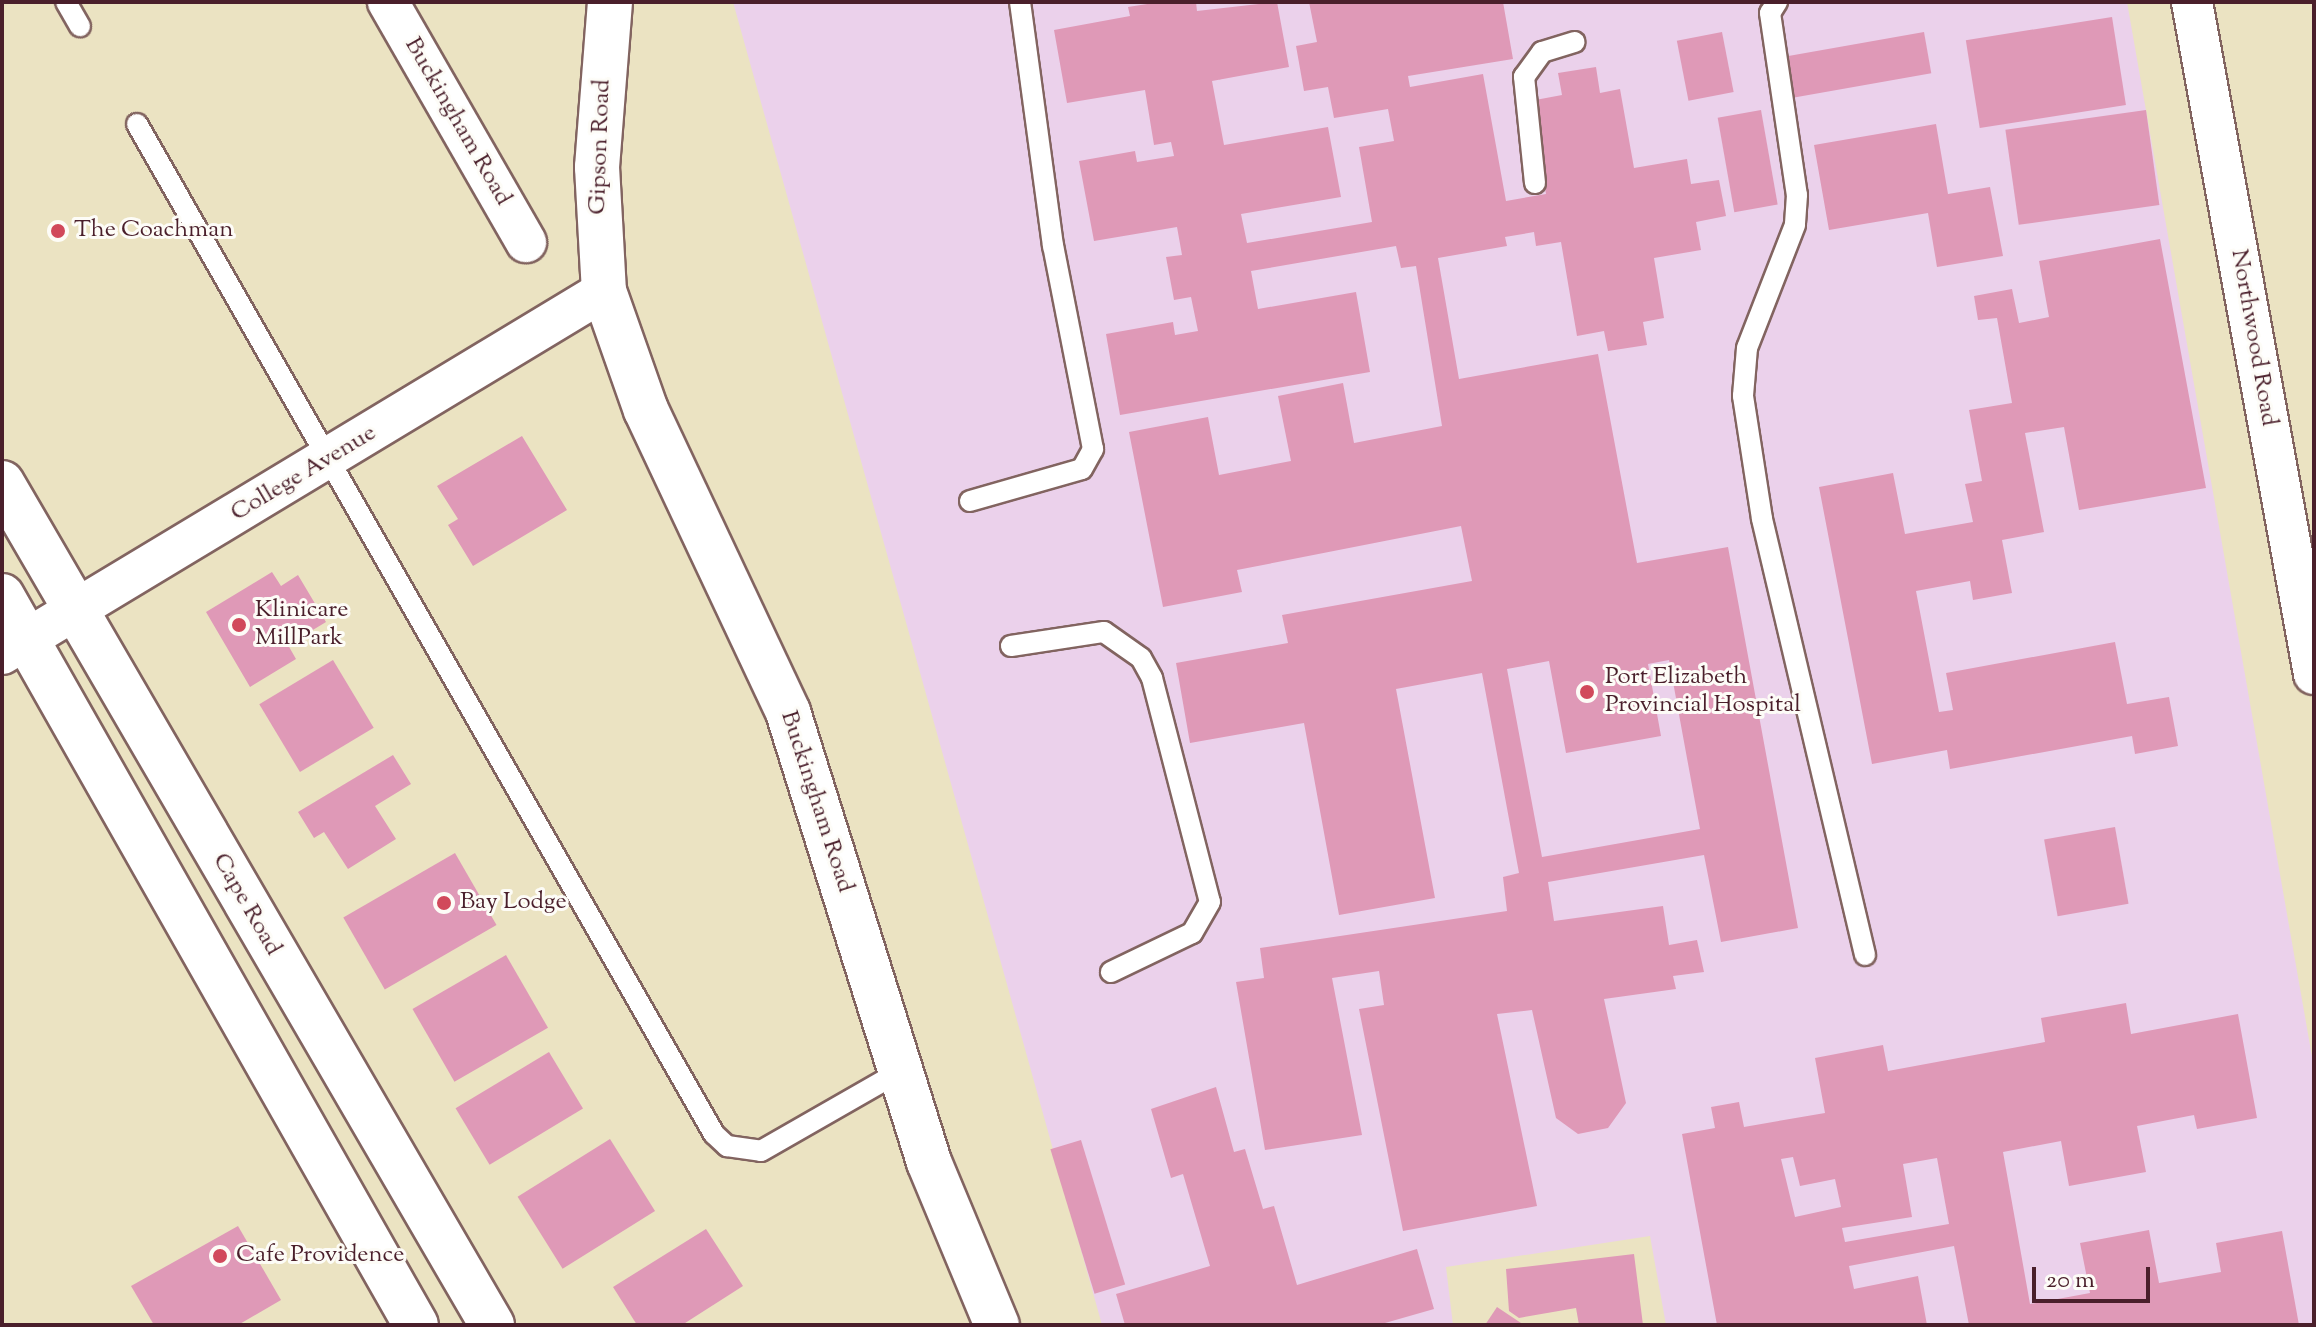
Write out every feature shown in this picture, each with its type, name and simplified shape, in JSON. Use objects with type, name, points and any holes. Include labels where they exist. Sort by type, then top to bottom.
[{"type":"main road","name":"Gipson Road","points":[[604,291],[597,167],[610,2]]},
{"type":"main road","name":"Buckingham Road","points":[[604,291],[646,410],[788,712],[899,1072],[997,1325]]},
{"type":"main road","name":"Cape Road","points":[[2,483],[492,1325]]},
{"type":"main road","points":[[2,596],[15,647],[416,1325]]},
{"type":"street","name":"Buckingham Road","points":[[388,2],[526,242]]},
{"type":"street","name":"Northwood Road","points":[[2192,2],[2314,674]]},
{"type":"street","name":"College Avenue","points":[[15,647],[604,291]]},
{"type":"lane","points":[[66,2],[80,26]]},
{"type":"lane","points":[[970,501],[1082,469],[1093,449],[1053,246],[1020,2]]},
{"type":"lane","points":[[1777,2],[1770,13],[1796,210],[1785,263],[1747,348],[1743,396],[1765,534],[1865,955]]},
{"type":"lane","points":[[1535,183],[1524,77],[1542,52],[1574,42]]},
{"type":"lane","points":[[137,124],[714,1134],[743,1152],[761,1151],[899,1072]]},
{"type":"lane","points":[[1011,646],[1104,632],[1141,658],[1152,678],[1210,902],[1185,939],[1111,972]]},
{"type":"shaded area","name":"Port Elizabeth Provincial Hospital","points":[[733,2],[2127,2],[2314,1068],[2314,1325],[1666,1325],[1650,1236],[1446,1267],[1453,1325],[1102,1325]]},
{"type":"building","points":[[1160,2],[1196,2],[1197,11],[1277,2],[1289,67],[1212,81],[1224,145],[1328,127],[1341,197],[1241,214],[1247,243],[1372,222],[1359,147],[1394,141],[1388,109],[1334,118],[1328,87],[1304,91],[1296,46],[1317,42],[1309,2],[1503,2],[1513,59],[1408,76],[1410,87],[1483,74],[1506,201],[1546,194],[1530,101],[1562,95],[1558,73],[1596,67],[1600,93],[1620,89],[1634,168],[1687,159],[1691,184],[1719,180],[1726,216],[1696,222],[1701,250],[1654,258],[1664,318],[1643,322],[1647,345],[1608,351],[1604,331],[1577,336],[1561,242],[1536,246],[1534,232],[1505,237],[1507,246],[1438,258],[1459,379],[1598,354],[1637,563],[1728,547],[1798,928],[1721,942],[1704,855],[1548,882],[1554,921],[1663,906],[1669,945],[1697,940],[1704,972],[1673,976],[1676,989],[1604,999],[1626,1103],[1608,1128],[1578,1134],[1556,1118],[1532,1010],[1497,1014],[1537,1206],[1403,1231],[1359,1009],[1384,1005],[1379,971],[1332,978],[1362,1135],[1265,1150],[1236,982],[1264,978],[1260,948],[1507,911],[1503,877],[1519,873],[1482,673],[1396,689],[1435,898],[1339,915],[1304,723],[1190,743],[1176,663],[1288,643],[1282,615],[1472,581],[1461,526],[1237,570],[1242,592],[1163,607],[1129,432],[1208,417],[1219,475],[1291,461],[1278,396],[1343,383],[1354,443],[1442,426],[1416,266],[1401,268],[1396,246],[1251,271],[1258,309],[1356,292],[1370,372],[1120,415],[1106,334],[1173,322],[1175,335],[1198,331],[1191,297],[1174,300],[1166,257],[1182,255],[1177,227],[1094,241],[1079,161],[1135,151],[1137,162],[1174,156],[1171,142],[1154,145],[1145,90],[1067,103],[1054,30],[1130,16],[1128,7]],"holes":[[[1669,660],[1700,829],[1542,857],[1507,669],[1549,661],[1566,753],[1661,736],[1648,664]]]},
{"type":"building","points":[[2112,17],[2126,105],[1980,128],[1966,40]]},
{"type":"building","points":[[1722,32],[1734,92],[1688,101],[1677,41]]},
{"type":"building","points":[[1924,32],[1931,73],[1791,98],[1784,57]]},
{"type":"building","points":[[1761,110],[1778,205],[1734,212],[1718,118]]},
{"type":"building","points":[[2146,110],[2159,205],[2019,225],[2005,130]]},
{"type":"building","points":[[1936,124],[1948,194],[1990,187],[2003,256],[1937,267],[1928,213],[1829,230],[1814,145]]},
{"type":"building","points":[[2160,239],[2206,488],[2079,510],[2064,427],[2025,433],[2044,532],[2002,540],[2012,593],[1973,600],[1970,581],[1916,591],[1939,712],[1953,710],[1946,673],[2115,642],[2127,704],[2169,697],[2178,746],[2135,754],[2132,736],[1950,769],[1947,750],[1872,764],[1819,487],[1893,473],[1905,534],[1973,522],[1965,484],[1982,481],[1969,410],[2012,403],[1997,318],[1978,320],[1974,296],[2012,289],[2019,323],[2049,317],[2039,261]]},
{"type":"building","points":[[522,436],[567,510],[473,566],[448,525],[458,519],[437,486]]},
{"type":"building","points":[[272,572],[281,586],[298,575],[326,622],[288,645],[296,659],[250,687],[206,612]]},
{"type":"building","points":[[333,660],[374,728],[300,772],[259,704]]},
{"type":"building","points":[[393,755],[411,784],[375,806],[396,839],[348,869],[324,832],[314,838],[298,812]]},
{"type":"building","points":[[2115,827],[2129,904],[2058,916],[2044,840]]},
{"type":"building","points":[[455,853],[496,925],[385,989],[343,918]]},
{"type":"building","points":[[506,955],[548,1028],[454,1082],[412,1009]]},
{"type":"building","points":[[2126,1003],[2131,1034],[2238,1014],[2257,1118],[2197,1129],[2194,1115],[2137,1126],[2146,1172],[2069,1186],[2061,1141],[2003,1152],[2030,1304],[2090,1293],[2080,1243],[2149,1230],[2159,1283],[2221,1272],[2216,1243],[2282,1231],[2299,1325],[1969,1325],[1954,1246],[1849,1266],[1854,1289],[1918,1276],[1927,1325],[1717,1325],[1682,1134],[1715,1128],[1711,1107],[1739,1102],[1744,1127],[1825,1113],[1815,1058],[1883,1045],[1888,1071],[2045,1042],[2041,1018]],"holes":[[[1793,1157],[1800,1186],[1835,1179],[1841,1207],[1795,1217],[1781,1159]],[[1937,1158],[1949,1224],[1845,1242],[1842,1228],[1912,1217],[1903,1164]]]},
{"type":"building","points":[[549,1052],[583,1109],[490,1165],[456,1108]]},
{"type":"building","points":[[1216,1087],[1234,1152],[1245,1149],[1263,1209],[1274,1206],[1297,1285],[1417,1249],[1434,1309],[1378,1325],[1125,1325],[1116,1294],[1210,1266],[1183,1174],[1171,1178],[1151,1109]]},
{"type":"building","points":[[610,1139],[655,1211],[563,1269],[518,1197]]},
{"type":"building","points":[[1081,1140],[1125,1284],[1095,1294],[1050,1149]]},
{"type":"building","name":"Cafe Providence","points":[[238,1226],[281,1300],[238,1325],[154,1325],[131,1286]]},
{"type":"building","points":[[706,1229],[743,1286],[682,1325],[637,1325],[613,1287]]},
{"type":"building","points":[[1634,1254],[1643,1325],[1579,1325],[1576,1308],[1519,1318],[1509,1311],[1506,1269]]},
{"type":"building","points":[[1497,1307],[1524,1325],[1485,1325]]},
{"type":"place","name":"The Coachman","points":[[58,231]]},
{"type":"place","name":"Klinicare MillPark","points":[[239,625]]},
{"type":"place","name":"Port Elizabeth Provincial Hospital","points":[[1587,692]]},
{"type":"place","name":"Bay Lodge","points":[[444,903]]},
{"type":"place","name":"Cafe Providence","points":[[220,1256]]}]
